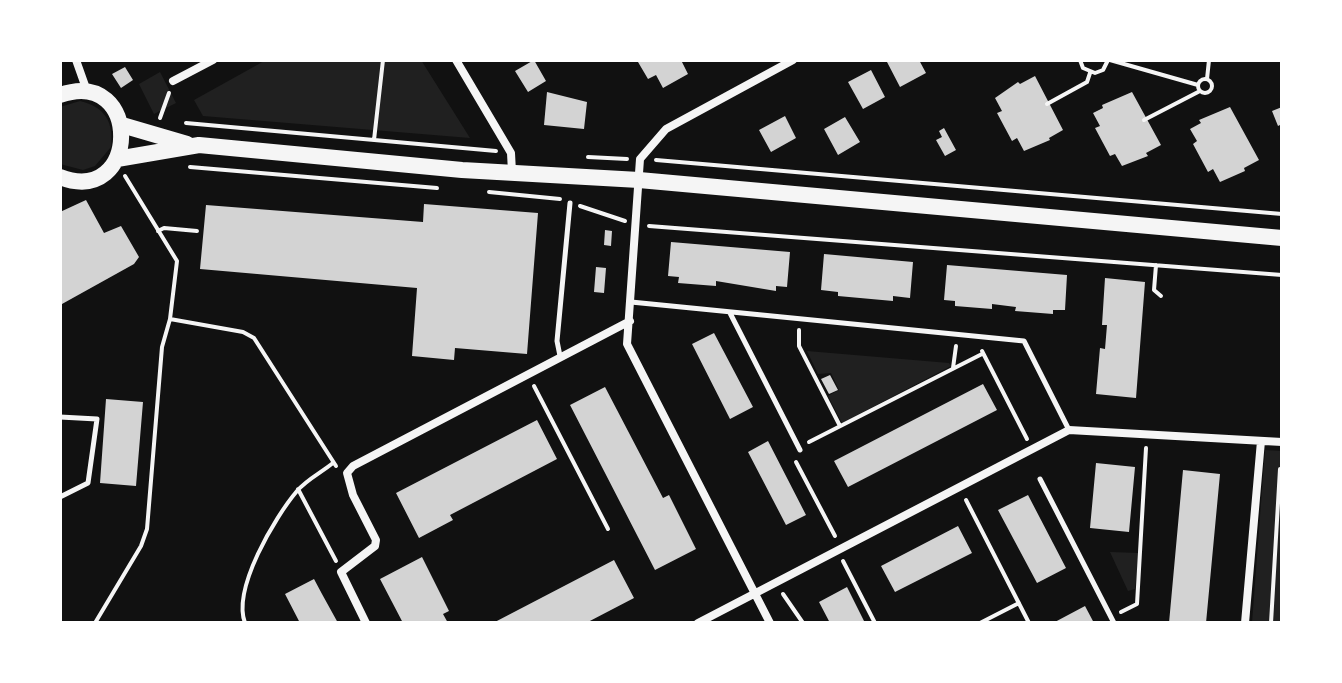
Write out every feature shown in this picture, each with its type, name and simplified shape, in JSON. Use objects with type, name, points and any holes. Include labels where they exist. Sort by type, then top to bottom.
[{"type":"main road","points":[[60,95],[87,92],[111,105],[122,125],[124,140],[110,168],[90,180],[60,177]]},
{"type":"main road","points":[[122,125],[188,145],[512,173],[639,180],[1282,238]]},
{"type":"main road","points":[[117,159],[188,145]]},
{"type":"street","points":[[76,60],[87,92]]},
{"type":"street","points":[[173,81],[213,60]]},
{"type":"street","points":[[456,60],[511,153],[512,173]]},
{"type":"street","points":[[770,623],[627,344],[640,159],[666,129],[793,60]]},
{"type":"street","points":[[366,623],[341,572],[366,553],[376,540],[353,495],[347,473],[353,466],[630,321]]},
{"type":"street","points":[[698,623],[1069,430],[1282,442]]},
{"type":"street","points":[[1245,623],[1261,441]]},
{"type":"lane","points":[[560,356],[557,341],[570,203]]},
{"type":"lane","points":[[631,302],[1024,341],[1069,430]]},
{"type":"lane","points":[[730,312],[800,449]]},
{"type":"lane","points":[[60,417],[97,419],[88,483],[60,497]]},
{"type":"lane","points":[[1040,479],[1113,620]]},
{"type":"path","points":[[374,140],[383,60]]},
{"type":"path","points":[[1080,60],[1090,73]]},
{"type":"path","points":[[1090,73],[1103,70],[1109,60],[1207,93],[1212,88],[1207,79],[1209,60]]},
{"type":"path","points":[[1047,104],[1087,82],[1090,73]]},
{"type":"path","points":[[1144,120],[1199,88],[1207,79]]},
{"type":"path","points":[[159,121],[173,81]]},
{"type":"path","points":[[147,121],[172,122]]},
{"type":"path","points":[[184,123],[511,153]]},
{"type":"path","points":[[640,159],[1282,214]]},
{"type":"path","points":[[178,166],[448,189]]},
{"type":"path","points":[[95,623],[141,546],[147,529],[162,347],[170,319],[177,261],[125,176]]},
{"type":"path","points":[[477,191],[556,198],[637,225],[1282,275]]},
{"type":"path","points":[[158,231],[164,228],[197,231]]},
{"type":"path","points":[[1156,265],[1154,290],[1161,296]]},
{"type":"path","points":[[170,319],[243,332],[254,338],[333,463],[347,473]]},
{"type":"path","points":[[799,319],[799,346],[840,426]]},
{"type":"path","points":[[953,368],[957,335]]},
{"type":"path","points":[[983,337],[982,354],[1032,449]]},
{"type":"path","points":[[875,623],[791,451],[982,354]]},
{"type":"path","points":[[528,373],[608,529]]},
{"type":"path","points":[[1113,620],[1137,604],[1147,433]]},
{"type":"path","points":[[245,623],[241,614],[244,587],[261,549],[298,489],[333,463]]},
{"type":"path","points":[[1271,623],[1282,469]]},
{"type":"path","points":[[960,487],[1029,623]]},
{"type":"path","points":[[298,489],[334,560],[344,567]]},
{"type":"path","points":[[777,582],[803,623]]},
{"type":"path","points":[[980,623],[1019,603]]},
{"type":"shaded area","points":[[266,60],[421,60],[470,138],[203,116],[194,100]]},
{"type":"shaded area","points":[[160,72],[176,103],[154,114],[139,84]]},
{"type":"shaded area","points":[[80,101],[102,112],[109,123],[112,138],[111,147],[95,166],[83,170],[60,164],[60,107]]},
{"type":"shaded area","points":[[807,351],[949,363],[951,366],[842,423],[828,396],[839,390],[831,373],[818,374]]},
{"type":"shaded area","points":[[1265,450],[1282,451],[1282,623],[1252,623]]},
{"type":"shaded area","points":[[1110,552],[1139,553],[1135,589],[1128,591]]},
{"type":"building","points":[[534,60],[546,81],[528,92],[515,71]]},
{"type":"building","points":[[681,60],[688,74],[663,88],[656,75],[648,79],[638,62]]},
{"type":"building","points":[[919,60],[926,73],[900,87],[887,62]]},
{"type":"building","points":[[125,67],[133,80],[121,88],[112,74]]},
{"type":"building","points":[[871,70],[885,97],[863,109],[848,82]]},
{"type":"building","points":[[1035,76],[1063,130],[1050,140],[1024,151],[1017,138],[1012,141],[997,113],[1002,111],[995,98],[1018,82],[1020,84]]},
{"type":"building","points":[[547,92],[587,102],[584,129],[544,125]]},
{"type":"building","points":[[1132,92],[1161,145],[1146,153],[1148,156],[1122,166],[1115,154],[1110,156],[1095,128],[1100,126],[1093,113],[1103,108],[1102,105]]},
{"type":"building","points":[[1230,107],[1259,160],[1244,168],[1245,171],[1220,182],[1213,169],[1208,172],[1193,144],[1197,141],[1190,129],[1201,123],[1199,120]]},
{"type":"building","points":[[1282,107],[1282,124],[1278,126],[1272,111]]},
{"type":"building","points":[[785,116],[796,138],[771,152],[759,130]]},
{"type":"building","points":[[845,117],[860,142],[838,155],[824,129]]},
{"type":"building","points":[[944,128],[956,150],[945,156],[936,140],[942,137],[939,131]]},
{"type":"building","points":[[86,200],[104,233],[121,226],[139,257],[134,264],[62,304],[60,212]]},
{"type":"building","points":[[424,204],[538,213],[527,354],[455,348],[454,360],[412,356],[417,288],[200,269],[206,205],[423,222]]},
{"type":"building","points":[[605,230],[612,231],[611,246],[604,245]]},
{"type":"building","points":[[671,242],[790,252],[787,287],[776,286],[776,291],[716,281],[716,286],[678,283],[679,277],[668,276]]},
{"type":"building","points":[[824,254],[913,262],[910,298],[893,296],[893,301],[838,296],[838,292],[821,290]]},
{"type":"building","points":[[947,265],[1067,275],[1065,310],[1053,310],[1053,314],[1015,311],[1016,307],[992,304],[992,309],[955,306],[955,301],[944,300]]},
{"type":"building","points":[[596,267],[606,268],[604,293],[594,292]]},
{"type":"building","points":[[1105,278],[1145,282],[1136,398],[1096,394],[1100,348],[1105,349],[1107,325],[1102,325]]},
{"type":"building","points":[[714,333],[753,407],[730,419],[692,344]]},
{"type":"building","points":[[830,375],[838,390],[829,394],[821,379]]},
{"type":"building","points":[[983,384],[997,410],[848,487],[834,461]]},
{"type":"building","points":[[605,387],[663,498],[669,495],[696,549],[655,570],[570,405]]},
{"type":"building","points":[[106,399],[143,402],[136,486],[100,483]]},
{"type":"building","points":[[537,420],[557,459],[450,515],[453,520],[419,538],[396,493]]},
{"type":"building","points":[[768,441],[806,515],[786,525],[748,452]]},
{"type":"building","points":[[1096,463],[1135,467],[1129,532],[1090,528]]},
{"type":"building","points":[[1183,470],[1220,474],[1206,623],[1169,623]]},
{"type":"building","points":[[1028,495],[1066,568],[1037,583],[998,510]]},
{"type":"building","points":[[958,526],[972,553],[895,592],[881,566]]},
{"type":"building","points":[[422,557],[449,611],[443,614],[448,623],[403,623],[380,579]]},
{"type":"building","points":[[614,560],[634,598],[586,623],[493,623]]},
{"type":"building","points":[[314,579],[338,623],[300,623],[285,594]]},
{"type":"building","points":[[847,587],[865,623],[830,623],[819,602]]},
{"type":"building","points":[[1085,606],[1094,623],[1053,623]]}]
